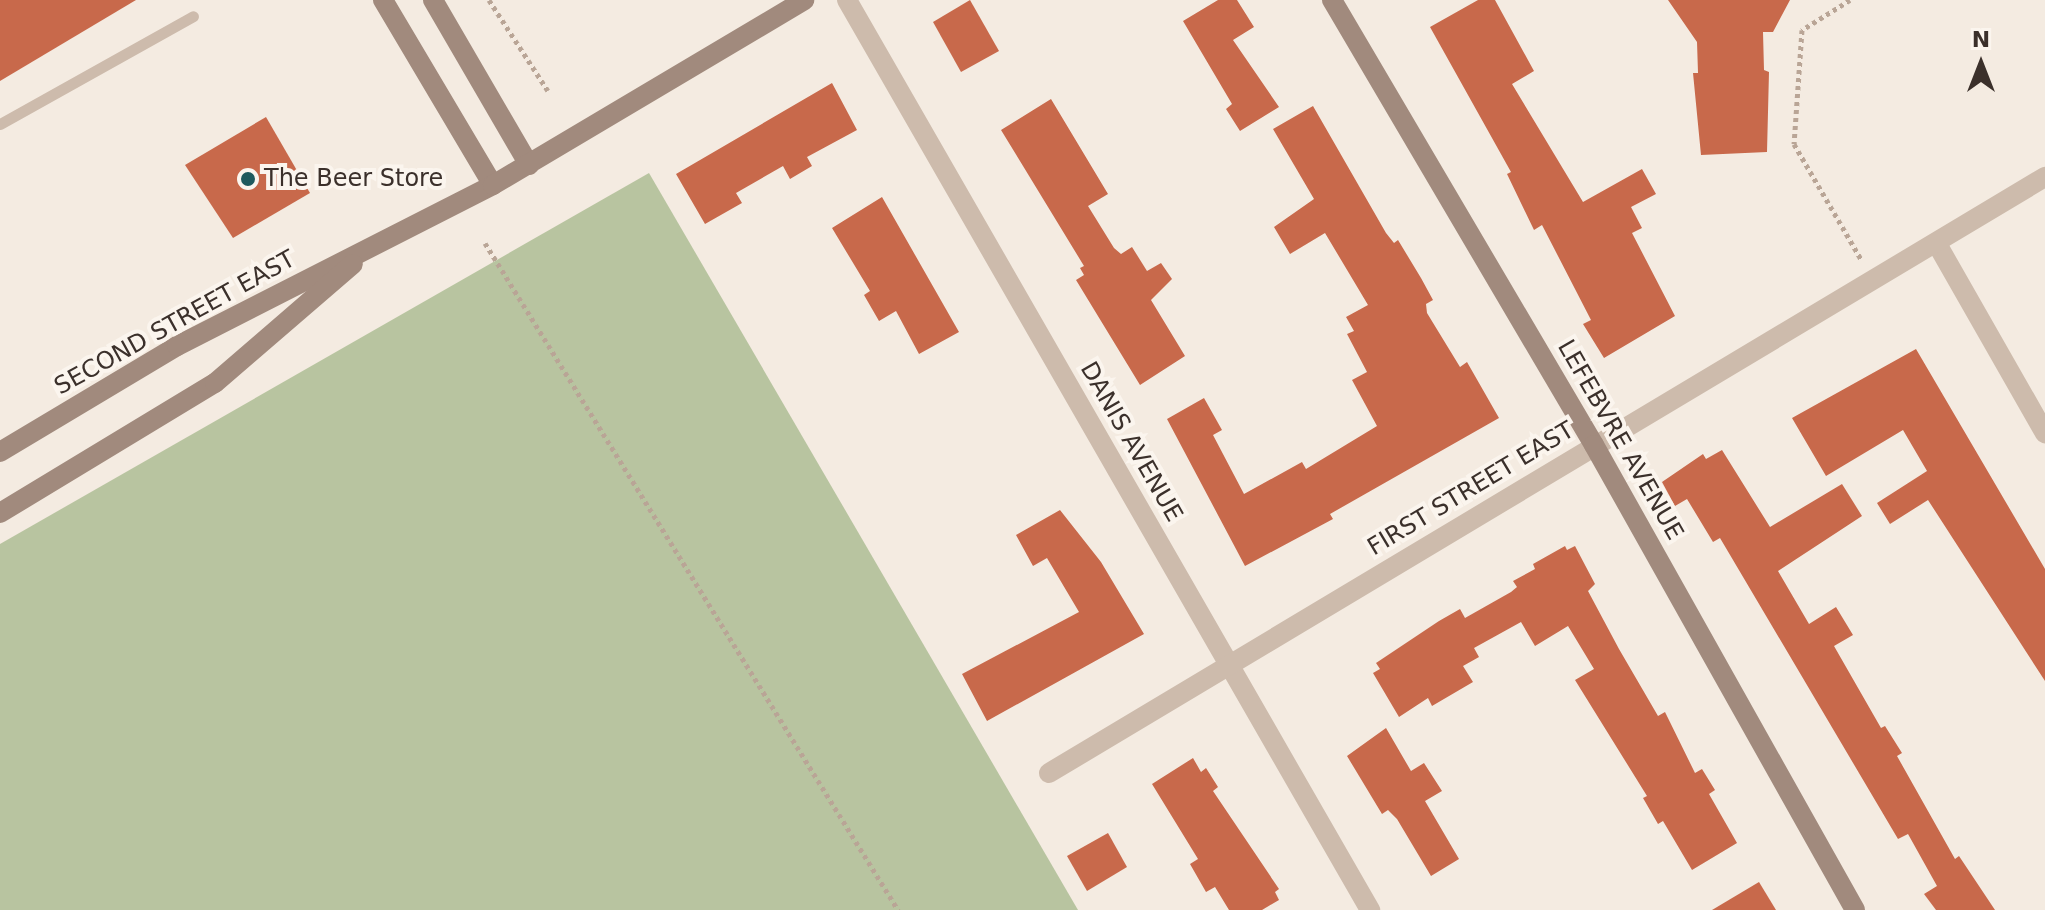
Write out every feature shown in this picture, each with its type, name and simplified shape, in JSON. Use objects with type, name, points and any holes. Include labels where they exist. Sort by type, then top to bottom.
[{"type":"street","points":[[383,0],[493,185]]},
{"type":"street","points":[[433,0],[529,165]]},
{"type":"street","name":"SECOND STREET EAST","points":[[0,452],[177,346],[529,165],[804,0]]},
{"type":"street","name":"DANIS AVENUE","points":[[847,0],[1370,910]]},
{"type":"street","name":"LEFEBVRE AVENUE","points":[[1332,0],[1594,445],[1855,910]]},
{"type":"street","name":"FIRST STREET EAST","points":[[1049,773],[2045,177]]},
{"type":"street","name":"SECOND STREET EAST","points":[[0,513],[215,383],[377,244]]},
{"type":"street","points":[[1937,244],[2045,433]]},
{"type":"lane","points":[[0,124],[193,16]]},
{"type":"path","points":[[489,0],[548,91]]},
{"type":"path","points":[[1850,0],[1802,30],[1794,144],[1874,281]]},
{"type":"path","points":[[485,243],[898,910]]},
{"type":"green space","points":[[649,173],[1078,910],[0,910],[0,544]]},
{"type":"building","points":[[0,0],[136,0],[0,81]]},
{"type":"building","points":[[970,0],[999,51],[961,72],[933,22]]},
{"type":"building","points":[[1218,0],[1237,0],[1254,27],[1233,40],[1279,107],[1240,131],[1226,109],[1232,104],[1183,21]]},
{"type":"building","points":[[1478,0],[1495,0],[1534,71],[1512,84],[1583,202],[1642,169],[1656,194],[1631,207],[1642,228],[1632,233],[1675,316],[1604,358],[1583,324],[1591,320],[1542,225],[1534,230],[1507,174],[1511,172],[1430,27]]},
{"type":"building","points":[[1668,0],[1790,0],[1773,32],[1763,32],[1764,70],[1769,72],[1767,152],[1701,155],[1693,73],[1698,73],[1697,42]]},
{"type":"building","points":[[832,83],[857,130],[807,157],[812,166],[790,179],[783,166],[736,193],[742,203],[705,224],[676,174]]},
{"type":"building","points":[[1051,99],[1108,194],[1088,206],[1114,248],[1121,254],[1132,247],[1147,271],[1161,263],[1172,279],[1151,300],[1185,356],[1140,385],[1076,280],[1084,275],[1080,268],[1084,266],[1001,130]]},
{"type":"building","points":[[1313,106],[1386,233],[1394,243],[1398,240],[1421,278],[1433,300],[1426,304],[1427,313],[1460,367],[1467,362],[1499,418],[1330,514],[1333,519],[1245,566],[1167,419],[1204,398],[1222,430],[1213,435],[1244,494],[1302,462],[1306,469],[1377,426],[1352,380],[1367,372],[1347,334],[1354,331],[1346,317],[1368,305],[1325,233],[1290,254],[1274,227],[1314,199],[1273,129]]},
{"type":"building","name":"The Beer Store","points":[[266,117],[310,193],[233,238],[185,165]]},
{"type":"building","points":[[882,197],[959,332],[919,354],[896,311],[879,321],[864,295],[870,291],[832,228]]},
{"type":"building","points":[[1916,349],[2045,569],[2045,681],[1928,500],[1890,524],[1877,503],[1927,471],[1903,430],[1826,476],[1792,418]]},
{"type":"building","points":[[1722,450],[1770,527],[1842,484],[1862,516],[1778,571],[1809,624],[1836,607],[1853,635],[1834,646],[1881,728],[1885,726],[1902,753],[1897,756],[1955,859],[1959,856],[1995,910],[1936,910],[1924,894],[1937,886],[1908,834],[1898,839],[1720,538],[1713,542],[1687,499],[1675,506],[1662,482],[1703,454],[1706,459]]},
{"type":"building","points":[[1060,510],[1101,562],[1144,634],[987,721],[962,674],[1079,612],[1047,558],[1033,566],[1016,535]]},
{"type":"building","points":[[1565,546],[1567,550],[1575,546],[1595,584],[1588,591],[1619,649],[1658,716],[1665,712],[1695,773],[1702,769],[1715,790],[1709,794],[1737,843],[1692,870],[1663,821],[1658,824],[1643,798],[1647,796],[1575,680],[1594,669],[1568,626],[1535,646],[1521,622],[1474,648],[1479,657],[1463,666],[1473,682],[1432,706],[1428,698],[1399,717],[1373,673],[1380,669],[1376,663],[1439,621],[1460,609],[1465,618],[1511,592],[1517,587],[1513,581],[1535,569],[1533,564]]},
{"type":"building","points":[[1386,728],[1411,771],[1424,763],[1442,791],[1425,801],[1459,859],[1431,876],[1397,819],[1388,810],[1382,814],[1347,756]]},
{"type":"building","points":[[1193,758],[1201,772],[1206,768],[1218,787],[1213,791],[1279,889],[1275,892],[1279,900],[1262,910],[1229,910],[1215,887],[1206,892],[1190,864],[1198,859],[1152,784]]},
{"type":"building","points":[[1108,833],[1127,867],[1087,891],[1067,856]]},
{"type":"building","points":[[1759,882],[1776,910],[1712,910]]},
{"type":"place","name":"The Beer Store","points":[[248,179]]}]
